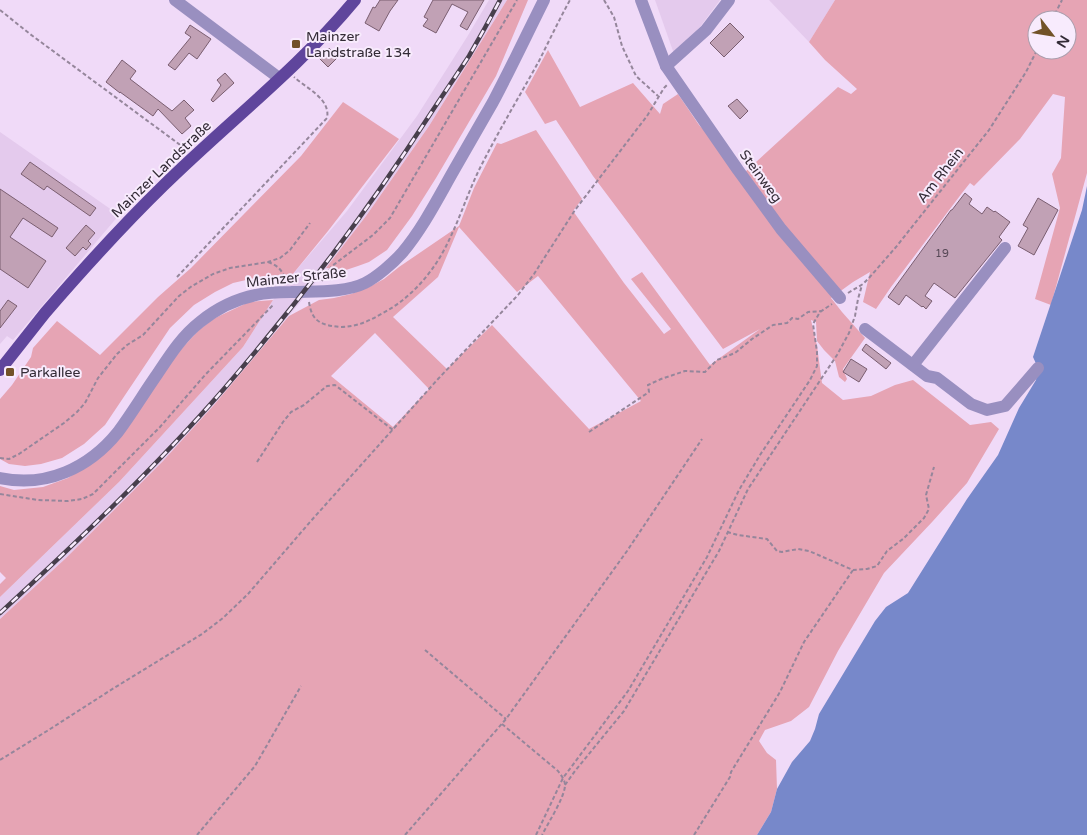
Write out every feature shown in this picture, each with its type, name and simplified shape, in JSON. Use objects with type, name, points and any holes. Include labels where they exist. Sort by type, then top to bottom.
[{"type":"main road","name":"Mainzer Landstraße","points":[[0,370],[72,282],[124,224],[164,184],[325,34],[355,0]]},
{"type":"street","points":[[175,0],[283,74]]},
{"type":"street","name":"Mainzer Straße","points":[[0,478],[21,481],[50,478],[66,472],[90,458],[117,433],[173,350],[200,322],[224,306],[258,294],[275,298],[320,289],[348,288],[365,283],[381,273],[401,254],[425,220],[492,102],[544,0]]},
{"type":"street","name":"Steinweg","points":[[641,0],[666,66],[781,229],[840,298]]},
{"type":"street","points":[[666,66],[706,30],[729,0]]},
{"type":"street","points":[[913,365],[1004,248]]},
{"type":"street","points":[[865,329],[927,376],[937,378],[971,404],[987,410],[1005,406],[1038,368]]},
{"type":"path","points":[[320,289],[332,266],[344,255],[373,235],[390,218],[517,0]]},
{"type":"path","points":[[309,302],[312,312],[318,321],[327,326],[348,327],[365,323],[391,309],[414,292],[433,268],[449,240],[479,169],[570,0]]},
{"type":"path","points":[[604,0],[614,17],[622,46],[636,76],[659,97]]},
{"type":"path","points":[[0,10],[187,150]]},
{"type":"path","name":"Am Rhein","points":[[589,432],[649,392],[648,385],[685,371],[705,372],[717,360],[735,353],[773,325],[787,323],[792,318],[798,319],[808,312],[822,311],[863,284],[896,247],[989,130],[1033,60]]},
{"type":"path","points":[[177,277],[326,118],[328,112],[324,103],[283,74]]},
{"type":"path","points":[[0,760],[202,634],[223,618],[248,594],[438,379],[518,295],[534,274],[575,210],[647,116],[664,88],[675,79]]},
{"type":"path","points":[[0,458],[9,459],[20,454],[77,412],[85,402],[98,378],[117,354],[143,335],[174,301],[186,291],[213,274],[230,268],[268,262],[280,258],[290,250],[310,223]]},
{"type":"path","points":[[268,262],[276,265],[285,281]]},
{"type":"path","points":[[542,835],[560,802],[565,785],[624,711],[714,560],[748,489],[837,355],[855,316],[863,284]]},
{"type":"path","points":[[0,494],[38,500],[68,501],[82,499],[93,494],[160,428],[275,298]]},
{"type":"path","points":[[536,835],[563,778],[633,683],[707,558],[739,490],[810,380],[816,366],[817,352],[813,324],[822,311]]},
{"type":"path","points":[[257,462],[291,412],[304,405],[328,386],[335,385],[393,430]]},
{"type":"path","points":[[406,835],[506,719],[627,551],[702,439]]},
{"type":"path","points":[[727,532],[767,539],[776,551],[782,552],[798,549],[853,570],[877,566],[888,551],[924,518],[929,509],[926,495],[934,467]]},
{"type":"path","points":[[694,835],[780,692],[804,642],[853,570]]},
{"type":"path","points":[[425,650],[506,719]]},
{"type":"path","points":[[197,835],[255,766],[301,686]]},
{"type":"path","points":[[502,724],[558,771],[565,785]]},
{"type":"shaded area","points":[[489,0],[507,0],[429,126],[366,216],[302,300],[214,405],[163,461],[66,558],[0,619],[0,597],[119,482],[243,347],[273,300],[347,211],[417,116]]},
{"type":"shaded area","points":[[507,0],[528,0],[496,76],[412,216],[387,250],[369,262],[346,270],[326,268],[366,216],[429,126]]},
{"type":"shaded area","points":[[655,0],[720,0],[700,27],[673,51]]},
{"type":"shaded area","points":[[769,0],[835,0],[809,42]]},
{"type":"shaded area","points":[[835,0],[1087,0],[1087,173],[1051,305],[1035,299],[1060,208],[1052,174],[1061,158],[1065,97],[1053,94],[1020,139],[974,186],[970,183],[876,309],[863,302],[870,272],[831,298],[865,338],[843,369],[847,379],[845,382],[839,377],[835,361],[817,341],[816,322],[811,320],[822,383],[843,400],[871,396],[895,385],[913,380],[970,425],[991,422],[999,429],[967,483],[884,573],[838,651],[809,707],[791,721],[765,730],[759,741],[767,753],[776,760],[777,789],[771,812],[757,835],[0,835],[0,619],[66,558],[163,461],[214,405],[289,316],[319,300],[351,294],[369,287],[384,279],[459,226],[474,188],[497,143],[501,144],[536,130],[582,199],[573,211],[624,283],[664,334],[671,329],[631,279],[642,272],[710,365],[760,329],[723,349],[593,176],[556,120],[545,124],[525,92],[548,50],[580,107],[633,83],[660,114],[663,104],[678,94],[699,125],[745,172],[838,87],[851,94],[857,89],[825,60],[809,42]],"holes":[[[459,227],[517,292],[538,276],[641,401],[589,429],[492,325],[447,369],[393,317],[438,277]],[[375,333],[429,389],[393,427],[331,376]]]},
{"type":"shaded area","points":[[343,102],[399,139],[292,275],[264,276],[233,283],[194,305],[170,328],[105,425],[84,444],[62,458],[25,466],[9,464],[0,459],[0,399],[31,357],[33,348],[57,321],[100,355],[158,297],[191,268],[301,156]]},
{"type":"shaded area","points":[[0,132],[119,215],[13,340],[7,336],[0,344]]},
{"type":"shaded area","points":[[273,300],[243,347],[119,482],[0,597],[0,584],[6,578],[0,572],[0,486],[14,490],[43,487],[68,478],[95,460],[183,347],[200,329],[215,318],[249,302]]},
{"type":"water","points":[[1087,186],[1087,835],[757,835],[771,812],[777,789],[792,762],[810,741],[819,714],[875,621],[886,607],[908,593],[967,499],[998,455],[1019,408],[1036,380],[1038,368],[1033,357],[1082,210]]},
{"type":"building","points":[[380,0],[398,0],[379,31],[365,23],[373,7],[375,8]]},
{"type":"building","points":[[433,0],[484,0],[467,30],[460,26],[468,12],[452,4],[436,33],[423,26],[428,19],[424,17]]},
{"type":"building","points":[[730,23],[744,37],[724,57],[710,43]]},
{"type":"building","points":[[190,25],[211,39],[197,59],[189,53],[175,70],[168,65],[191,37],[185,33]]},
{"type":"building","points":[[329,48],[338,57],[328,67],[319,58]]},
{"type":"building","points":[[122,60],[136,71],[130,79],[172,111],[184,100],[194,110],[185,118],[191,126],[182,134],[158,109],[153,116],[106,82]]},
{"type":"building","points":[[225,73],[234,83],[213,102],[211,100],[221,85],[217,80]]},
{"type":"building","points":[[737,99],[748,111],[740,119],[728,106]]},
{"type":"building","points":[[30,162],[96,208],[90,216],[47,186],[44,190],[21,174]]},
{"type":"building","points":[[0,189],[58,228],[52,237],[23,218],[10,237],[46,261],[28,288],[0,269]]},
{"type":"building","points":[[965,193],[972,199],[969,204],[982,214],[987,207],[1010,222],[999,237],[1002,240],[955,298],[934,283],[925,296],[932,301],[926,309],[906,295],[899,305],[888,297]]},
{"type":"building","points":[[1038,198],[1058,210],[1034,255],[1018,246],[1028,228],[1023,225]]},
{"type":"building","points":[[86,225],[95,233],[88,241],[91,244],[86,250],[83,247],[75,256],[66,248]]},
{"type":"building","points":[[8,300],[17,306],[0,328],[0,311]]},
{"type":"building","points":[[866,344],[891,363],[886,369],[862,350]]},
{"type":"building","points":[[851,359],[867,369],[859,382],[843,372]]},
{"type":"railway","points":[[0,613],[86,532],[170,448],[223,390],[278,324],[331,256],[405,152],[469,56],[500,0]]},
{"type":"place","name":"Mainzer Landstraße 134","points":[[296,44]]},
{"type":"place","name":"Parkallee","points":[[10,372]]}]
